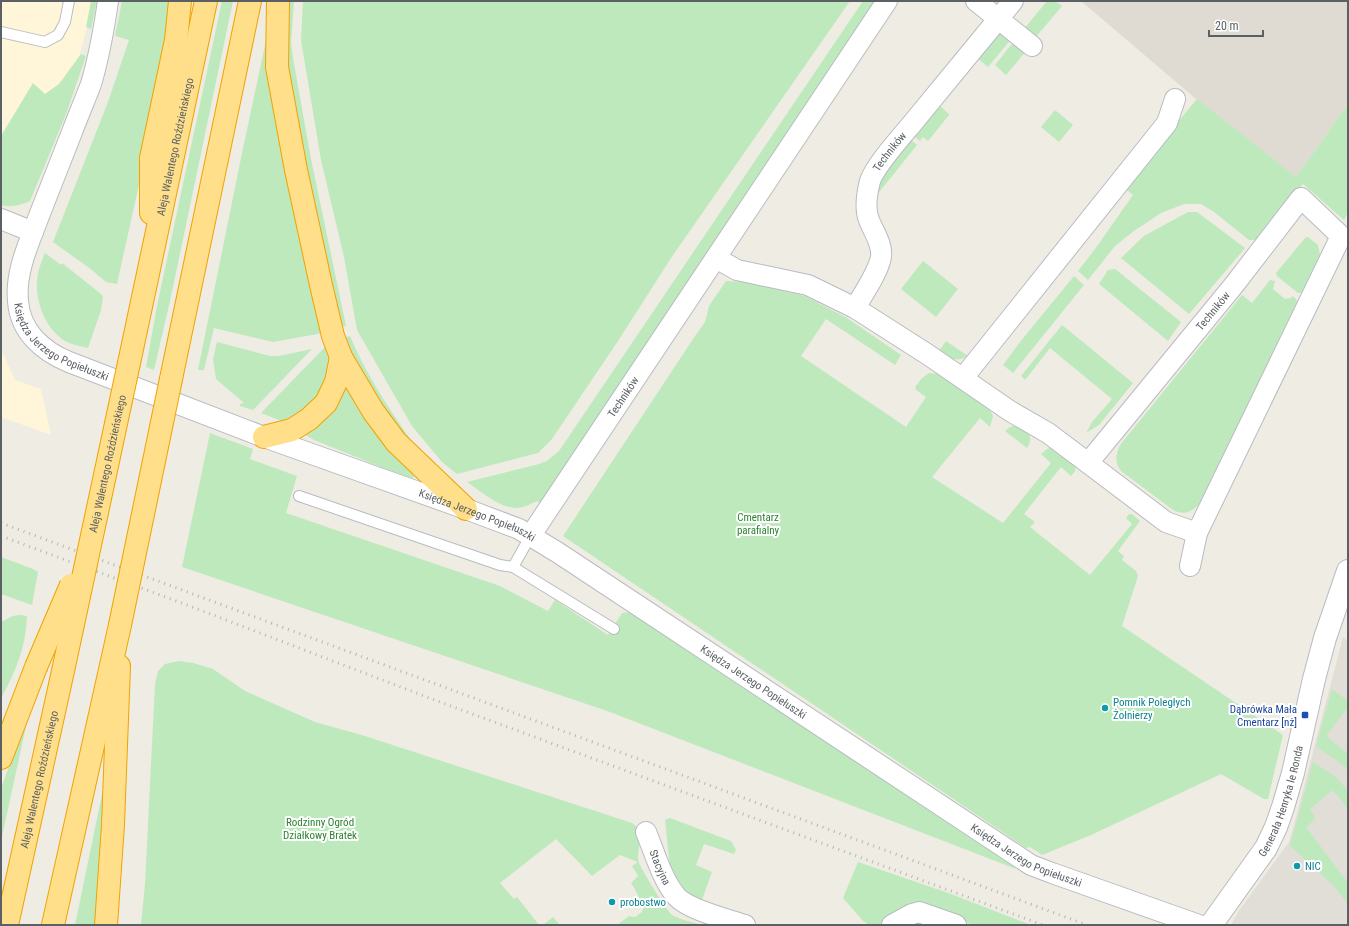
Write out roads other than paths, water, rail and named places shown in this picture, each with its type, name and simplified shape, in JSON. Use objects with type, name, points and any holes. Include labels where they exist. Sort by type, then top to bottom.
[{"type":"highway","points":[[150,260],[152,158],[176,40],[180,1]]},
{"type":"highway","name":"Aleja Walentego Roździeńskiego","points":[[7,925],[63,671],[206,1]]},
{"type":"highway","points":[[106,925],[113,825],[113,684],[120,625],[250,1]]},
{"type":"highway","points":[[278,1],[277,67],[296,170],[333,336],[341,357],[373,411],[396,442],[466,509]]},
{"type":"highway","points":[[264,437],[292,430],[309,419],[326,403],[336,382],[341,357]]},
{"type":"highway","points":[[3,751],[36,666],[91,537]]},
{"type":"highway","points":[[53,925],[113,684]]},
{"type":"street","name":"Księdza Jerzego Popiełuszki","points":[[108,1],[102,40],[91,84],[33,232],[19,275],[17,299],[18,309],[25,327],[41,346],[60,359],[264,437],[519,529],[531,535],[1031,865],[1199,925]]},
{"type":"street","name":"Techników","points":[[531,535],[887,1]]},
{"type":"street","points":[[976,1],[1032,46]]},
{"type":"street","name":"Techników","points":[[855,308],[876,270],[881,256],[880,247],[868,218],[866,206],[867,194],[871,180],[906,132],[1013,1]]},
{"type":"street","points":[[963,378],[1167,123],[1175,99]]},
{"type":"street","name":"Techników","points":[[1088,463],[1234,285],[1301,198],[1345,229],[1198,533],[1190,566]]},
{"type":"street","points":[[1,218],[33,232]]},
{"type":"street","points":[[716,258],[737,270],[808,285],[855,308],[963,378],[1010,411],[1048,433],[1166,522],[1198,533]]},
{"type":"street","name":"Generała Henryka le Ronda","points":[[1211,925],[1266,848],[1284,807],[1325,638],[1348,570]]},
{"type":"street","name":"Stacyjna","points":[[646,832],[668,885],[677,897],[684,903],[745,925]]},
{"type":"street","points":[[892,925],[912,914],[919,912],[956,925]]},
{"type":"lane","points":[[1,32],[45,42],[58,35],[65,22],[69,1]]},
{"type":"lane","points":[[299,496],[500,565],[513,567],[614,629]]},
{"type":"lane","points":[[513,567],[531,535]]},
{"type":"railway","points":[[1,523],[1087,925]]},
{"type":"railway","points":[[1,536],[187,605],[432,699],[1043,925]]},
{"type":"place","name":"Pomnik Poległych Żołnierzy","points":[[1105,708]]},
{"type":"place","name":"Dąbrówka Mała Cmentarz [nż]","points":[[1305,715]]},
{"type":"place","name":"NIC","points":[[1297,866]]},
{"type":"place","name":"probostwo","points":[[612,902]]},
{"type":"park label","name":"Cmentarz parafialny","points":[[758,523]]},
{"type":"park label","name":"Rodzinny Ogród Działkowy Bratek","points":[[320,828]]}]
